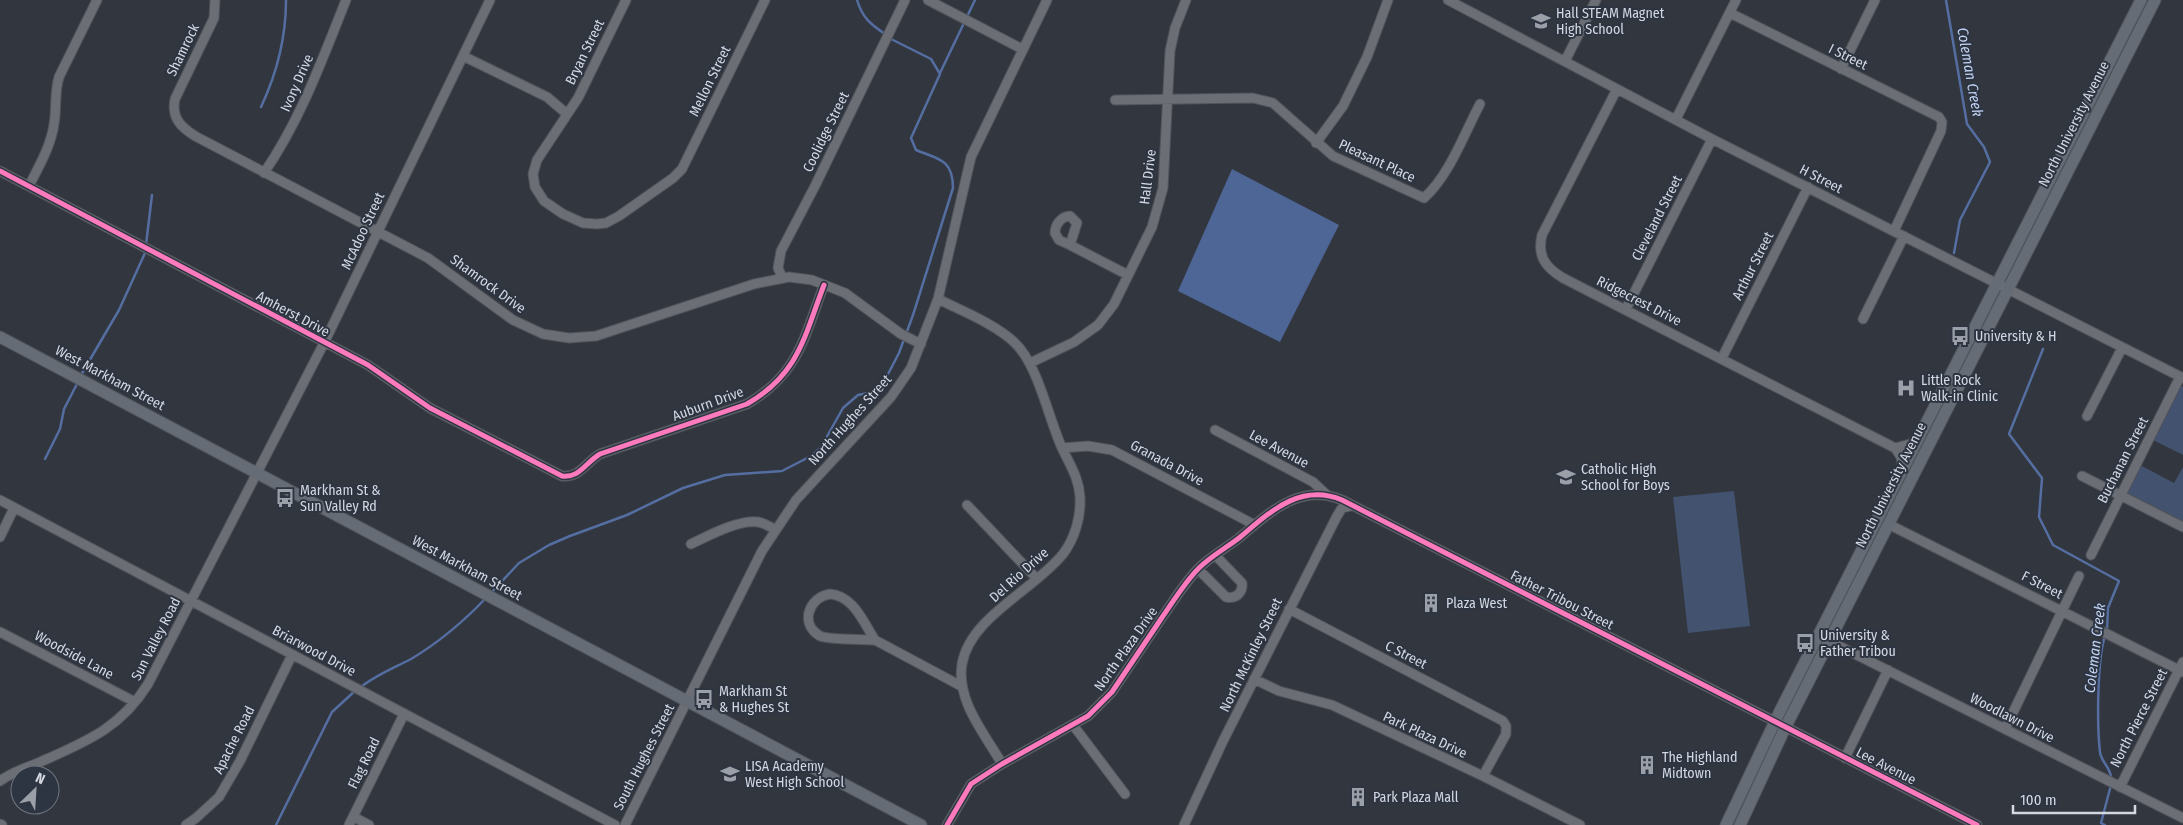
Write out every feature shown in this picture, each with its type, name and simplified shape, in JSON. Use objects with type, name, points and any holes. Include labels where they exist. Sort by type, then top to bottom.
[{"type":"main road","name":"North University Avenue","points":[[1740,825],[1780,725],[1919,438],[1995,284],[2141,0]]},
{"type":"main road","name":"North University Avenue","points":[[1726,825],[1780,725],[1829,641],[2155,0]]},
{"type":"main road","name":"West Markham Street","points":[[0,336],[921,825]]},
{"type":"street","points":[[29,186],[52,136],[56,88],[59,77],[97,0]]},
{"type":"street","name":"Shamrock","points":[[174,112],[175,99],[214,18],[215,0]]},
{"type":"street","name":"Ivory Drive","points":[[264,173],[283,146],[299,114],[317,76],[346,0]]},
{"type":"street","name":"McAdoo Street","points":[[258,473],[324,343],[490,0]]},
{"type":"street","name":"Bryan Street","points":[[626,0],[587,80],[537,160],[533,174],[535,187],[540,197],[563,214],[591,224],[606,222],[678,174]]},
{"type":"street","name":"Mellon Street","points":[[678,174],[687,160],[765,0]]},
{"type":"street","name":"Coolidge Street","points":[[782,277],[778,268],[781,251],[905,0]]},
{"type":"street","points":[[928,0],[1022,49]]},
{"type":"street","name":"North Hughes Street","points":[[687,701],[762,551],[796,500],[895,391],[907,375],[938,299],[971,157],[1047,0]]},
{"type":"street","name":"Hall Drive","points":[[1030,363],[1074,342],[1092,330],[1114,304],[1152,227],[1161,200],[1170,51],[1175,28],[1186,0]]},
{"type":"street","points":[[1316,143],[1343,106],[1367,57],[1388,0]]},
{"type":"street","name":"H Street","points":[[1448,0],[2006,290],[2181,378]]},
{"type":"street","points":[[1565,61],[1596,0]]},
{"type":"street","points":[[1676,119],[1736,0]]},
{"type":"street","points":[[1841,69],[1875,0]]},
{"type":"street","name":"I Street","points":[[1730,13],[1935,114],[1942,122],[1940,133],[1894,231]]},
{"type":"street","points":[[463,56],[547,97],[567,114]]},
{"type":"street","name":"Ridgecrest Drive","points":[[1617,89],[1545,230],[1540,249],[1544,263],[1554,272],[1895,448]]},
{"type":"street","name":"Pleasant Place","points":[[1115,100],[1253,98],[1268,101],[1278,107],[1316,143],[1333,156],[1424,198],[1431,192],[1445,172],[1480,104]]},
{"type":"street","name":"Shamrock Drive","points":[[174,112],[179,124],[190,132],[376,233],[436,263],[519,324],[543,334],[556,337],[583,338],[610,333],[754,284],[782,277],[804,279],[845,293],[905,337],[921,344]]},
{"type":"street","name":"Cleveland Street","points":[[1626,309],[1712,138]]},
{"type":"street","name":"Amherst Drive","points":[[0,171],[383,374],[430,408],[559,476],[574,476]]},
{"type":"street","name":"Arthur Street","points":[[1722,358],[1808,187]]},
{"type":"street","points":[[1863,319],[1904,236]]},
{"type":"street","points":[[1070,244],[1128,275]]},
{"type":"street","name":"Auburn Drive","points":[[574,476],[600,454],[746,404],[770,389],[784,374],[798,354],[824,285]]},
{"type":"street","name":"Del Rio Drive","points":[[938,299],[1007,336],[1021,349],[1030,363],[1062,448],[1076,475],[1079,486],[1079,516],[1069,545],[1062,555],[1037,579],[976,633],[970,642],[962,663],[961,686],[970,710],[1002,764]]},
{"type":"street","points":[[2087,416],[2122,348]]},
{"type":"street","name":"Buchanan Street","points":[[2091,556],[2181,378]]},
{"type":"street","name":"Lee Avenue","points":[[1215,430],[1313,482],[1327,495]]},
{"type":"street","points":[[1904,471],[1901,457],[1895,448],[1910,444],[1919,438]]},
{"type":"street","name":"Granada Drive","points":[[1062,448],[1088,446],[1112,450],[1253,524]]},
{"type":"street","name":"Sun Valley Road","points":[[0,781],[16,771],[62,752],[114,725],[135,702],[148,684],[258,473]]},
{"type":"street","points":[[2082,476],[2183,527]]},
{"type":"street","name":"North Plaza Drive","points":[[947,825],[971,784],[1002,764],[1088,716],[1106,700],[1176,596],[1198,569],[1268,513],[1293,499],[1313,494],[1327,495]]},
{"type":"street","name":"Father Tribou Street","points":[[1327,495],[1352,506],[1780,725]]},
{"type":"street","name":"Briarwood Drive","points":[[0,500],[615,825]]},
{"type":"street","points":[[967,506],[1037,579]]},
{"type":"street","name":"North McKinley Street","points":[[1184,825],[1254,679],[1340,511],[1345,506],[1352,506]]},
{"type":"street","points":[[0,537],[14,508]]},
{"type":"street","points":[[691,544],[711,534],[751,522],[766,524],[776,530]]},
{"type":"street","name":"F Street","points":[[1888,524],[2106,633],[2182,668]]},
{"type":"street","points":[[1198,569],[1226,597],[1234,597],[1241,591],[1242,583],[1215,555]]},
{"type":"street","points":[[2005,729],[2080,576]]},
{"type":"street","points":[[875,640],[853,605],[843,596],[837,594],[824,595],[811,605],[808,619],[813,630],[820,636],[875,640],[961,686]]},
{"type":"street","name":"C Street","points":[[1289,609],[1477,706],[1502,721],[1507,730],[1484,776]]},
{"type":"street","name":"Woodside Lane","points":[[0,632],[135,702]]},
{"type":"street","name":"Woodlawn Drive","points":[[1829,641],[2183,818]]},
{"type":"street","name":"Apache Road","points":[[186,825],[211,805],[230,779],[292,655]]},
{"type":"street","name":"North Pierce Street","points":[[2118,786],[2182,668]]},
{"type":"street","points":[[1845,758],[1888,670]]},
{"type":"street","name":"Park Plaza Drive","points":[[1254,679],[1279,691],[1332,706],[1484,776],[1580,825]]},
{"type":"street","name":"South Hughes Street","points":[[625,825],[687,701]]},
{"type":"street","name":"Flag Road","points":[[351,821],[404,714]]},
{"type":"street","points":[[1073,725],[1125,794]]},
{"type":"street","name":"Lee Avenue","points":[[1780,725],[1978,825]]},
{"type":"street","points":[[351,821],[369,825]]},
{"type":"shaded area","points":[[1232,169],[1339,225],[1280,342],[1178,291]]},
{"type":"shaded area","points":[[2180,385],[2183,387],[2183,455],[2153,440]]},
{"type":"shaded area","points":[[2140,465],[2174,483],[2183,467],[2183,522],[2125,494]]},
{"type":"shaded area","points":[[1734,491],[1750,626],[1688,633],[1673,497]]},
{"type":"waterway","points":[[261,107],[280,55],[286,14],[286,0]]},
{"type":"waterway","points":[[857,0],[867,20],[885,34]]},
{"type":"waterway","points":[[940,73],[975,0]]},
{"type":"waterway","name":"Coleman Creek","points":[[1946,0],[1967,124],[1984,147],[1990,162],[1960,220],[1954,253]]},
{"type":"waterway","points":[[491,593],[519,563],[549,545],[627,515],[683,488],[725,475],[782,471],[813,455],[821,447],[843,408],[858,395],[874,392],[882,385],[899,353],[913,315],[953,188],[952,178],[947,166],[937,158],[916,150],[911,138],[940,74],[931,59],[889,38]]},
{"type":"waterway","points":[[81,375],[119,310],[145,253],[152,195]]},
{"type":"waterway","name":"Coleman Creek","points":[[2043,349],[2009,434],[2042,478],[2039,517],[2053,545],[2119,581],[2108,608],[2107,631]]},
{"type":"waterway","points":[[45,459],[60,429],[64,409],[78,382]]},
{"type":"waterway","points":[[361,687],[379,675],[411,659],[441,639],[486,598]]},
{"type":"waterway","name":"Coleman Creek","points":[[2105,636],[2100,660],[2098,726],[2101,756],[2110,772],[2111,779]]},
{"type":"waterway","points":[[276,825],[332,712],[356,690]]},
{"type":"waterway","name":"Coleman Creek","points":[[2105,825],[2101,823],[2111,785]]},
{"type":"cycle path","points":[[0,171],[368,365],[430,408],[562,476],[573,475],[600,454],[747,404],[764,392],[778,380],[798,353],[824,285]]},
{"type":"cycle path","points":[[947,825],[971,784],[1002,764],[1088,716],[1112,692],[1179,593],[1204,564],[1274,510],[1286,503],[1312,495],[1327,495],[1342,500],[1977,825]]},
{"type":"place","name":"Hall STEAM Magnet High School","points":[[1541,21]]},
{"type":"place","name":"University & H","points":[[1960,336]]},
{"type":"place","name":"Little Rock Walk-in Clinic","points":[[1906,388]]},
{"type":"place","name":"Catholic High School for Boys","points":[[1566,477]]},
{"type":"place","name":"Markham St & Sun Valley Rd","points":[[285,498]]},
{"type":"place","name":"Plaza West","points":[[1431,603]]},
{"type":"place","name":"University & Father Tribou","points":[[1805,643]]},
{"type":"place","name":"Markham St & Hughes St","points":[[704,699]]},
{"type":"place","name":"The Highland Midtown","points":[[1647,765]]},
{"type":"place","name":"LISA Academy West High School","points":[[730,774]]},
{"type":"place","name":"Park Plaza Mall","points":[[1358,797]]}]
